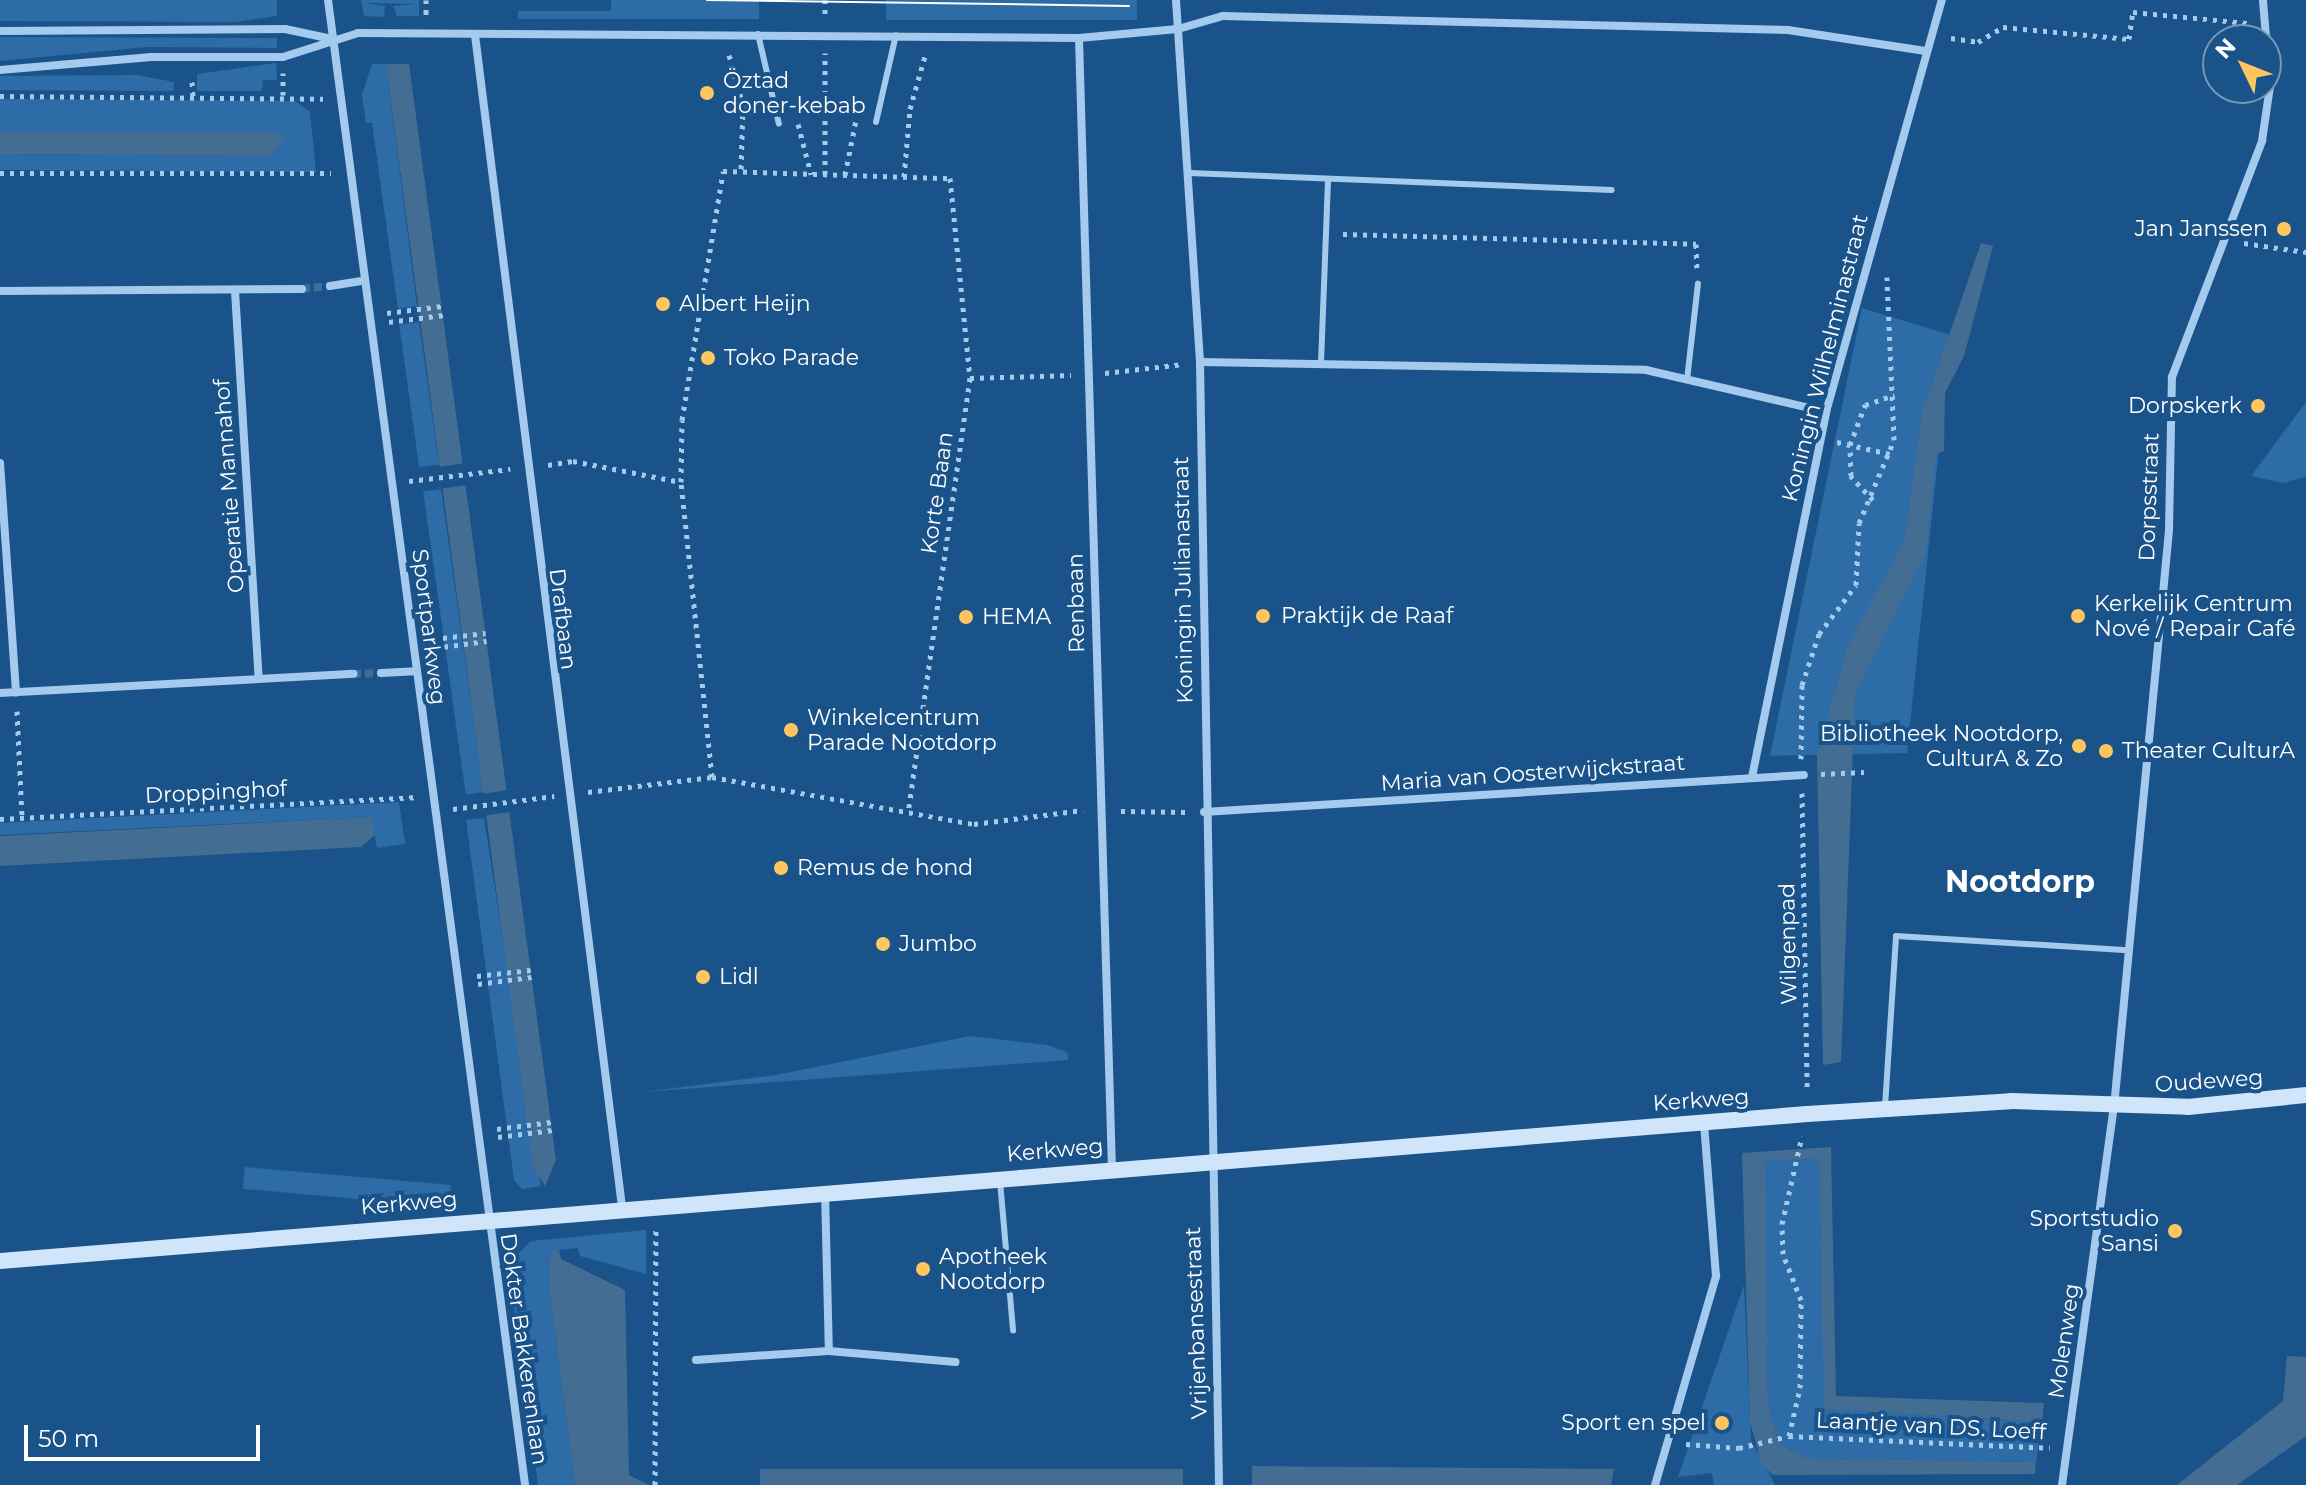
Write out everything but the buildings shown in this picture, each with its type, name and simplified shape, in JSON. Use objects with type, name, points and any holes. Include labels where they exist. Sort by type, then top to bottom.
[{"type":"street","name":"Sportparkweg","points":[[328,0],[360,281],[433,796],[488,1219]]},
{"type":"street","name":"Koningin Julianastraat","points":[[1176,0],[1200,362],[1209,1160]]},
{"type":"street","name":"Koningin Wilhelminastraat","points":[[1752,777],[1826,412],[1925,51],[1942,0]]},
{"type":"street","name":"Dorpsstraat","points":[[2114,1107],[2169,530],[2172,377],[2179,346],[2229,241],[2262,141],[2270,86],[2263,0]]},
{"type":"street","points":[[0,70],[151,57],[283,57],[358,33],[1079,38],[1178,29],[1223,16],[1788,30],[1925,51]]},
{"type":"street","points":[[0,31],[285,29],[333,39]]},
{"type":"street","name":"Drafbaan","points":[[475,35],[566,794],[622,1207]]},
{"type":"street","name":"Renbaan","points":[[1079,38],[1097,810],[1112,1167]]},
{"type":"street","points":[[330,286],[360,281]]},
{"type":"street","points":[[0,291],[302,289]]},
{"type":"street","name":"Operatie Mannahof","points":[[235,291],[259,678]]},
{"type":"street","points":[[1200,362],[1646,370],[1826,412]]},
{"type":"street","points":[[0,463],[16,692]]},
{"type":"street","points":[[381,673],[415,671]]},
{"type":"street","points":[[0,693],[353,674]]},
{"type":"street","name":"Maria van Oosterwijckstraat","points":[[1204,812],[1803,775]]},
{"type":"street","name":"Oudeweg","points":[[2114,1107],[2306,1095]]},
{"type":"street","name":"Kerkweg","points":[[0,1261],[657,1204],[1807,1114],[2011,1101],[2114,1107]]},
{"type":"street","name":"Molenweg","points":[[2062,1485],[2114,1107]]},
{"type":"street","points":[[1655,1485],[1716,1276],[1704,1122]]},
{"type":"street","name":"Vrijenbansestraat","points":[[1209,1160],[1219,1485]]},
{"type":"street","points":[[825,1192],[829,1351]]},
{"type":"street","name":"Dokter Bakkerenlaan","points":[[488,1219],[525,1485]]},
{"type":"street","points":[[696,1360],[829,1351],[956,1362]]},
{"type":"lane","points":[[758,34],[779,124]]},
{"type":"lane","points":[[876,122],[896,35]]},
{"type":"lane","points":[[1189,173],[1612,190]]},
{"type":"lane","points":[[1321,363],[1328,180]]},
{"type":"lane","points":[[1687,380],[1698,284]]},
{"type":"lane","points":[[1885,1109],[1896,936],[2128,950]]},
{"type":"lane","points":[[999,1177],[1013,1330]]},
{"type":"path","points":[[1931,34],[1978,42],[2003,27],[2129,39],[2133,12],[2225,20]]},
{"type":"path","points":[[730,34],[728,61],[743,105],[741,171]]},
{"type":"path","points":[[712,777],[683,538],[682,420],[723,171],[904,177],[926,35]]},
{"type":"path","points":[[825,55],[825,174]]},
{"type":"path","points":[[192,82],[193,96]]},
{"type":"path","points":[[0,96],[193,96],[338,101]]},
{"type":"path","points":[[845,175],[846,160]]},
{"type":"path","points":[[0,173],[346,173]]},
{"type":"path","name":"Korte Baan","points":[[904,177],[950,178],[970,378],[908,811]]},
{"type":"path","points":[[1326,234],[1696,244],[1698,284]]},
{"type":"path","points":[[2229,241],[2306,252]]},
{"type":"path","name":"Wilgenpad","points":[[1807,1114],[1802,685],[1819,634],[1856,585],[1859,523],[1873,500],[1890,454],[1894,395],[1887,254],[1871,247]]},
{"type":"path","points":[[413,309],[443,306]]},
{"type":"path","points":[[415,319],[444,315]]},
{"type":"path","points":[[1873,500],[1851,476],[1850,445],[1865,405],[1894,395]]},
{"type":"path","points":[[1820,439],[1890,454]]},
{"type":"path","points":[[426,479],[573,461],[681,482]]},
{"type":"path","points":[[457,636],[486,633]]},
{"type":"path","points":[[457,645],[487,641]]},
{"type":"path","points":[[16,692],[22,818]]},
{"type":"path","points":[[1803,775],[1864,772]]},
{"type":"path","points":[[471,807],[712,777],[974,824],[1097,810],[1204,812]]},
{"type":"path","name":"Droppinghof","points":[[0,819],[433,796]]},
{"type":"path","points":[[503,973],[532,974],[504,981]]},
{"type":"path","points":[[523,1126],[552,1122]]},
{"type":"path","points":[[524,1134],[553,1130]]},
{"type":"path","name":"Laantje van DS. Loeff","points":[[1799,1145],[1800,1160],[1782,1224],[1783,1254],[1801,1300],[1800,1388],[1788,1436],[2067,1450]]},
{"type":"path","points":[[655,1485],[657,1204]]},
{"type":"path","points":[[1666,1439],[1739,1448],[1788,1436]]},
{"type":"shaded area","points":[[0,0],[277,0],[277,16],[235,22],[0,21]]},
{"type":"shaded area","points":[[361,0],[419,0],[419,16],[397,16],[393,6],[416,4],[364,3],[385,6],[384,17],[364,16]]},
{"type":"shaded area","points":[[611,0],[759,0],[759,19],[518,19],[518,11],[611,11]]},
{"type":"shaded area","points":[[886,0],[1137,0],[1137,20],[886,20]]},
{"type":"shaded area","points":[[0,37],[277,38],[277,48],[147,47],[0,61]]},
{"type":"shaded area","points":[[276,63],[277,80],[263,80],[262,91],[197,91],[197,74]]},
{"type":"shaded area","points":[[372,64],[386,64],[417,306],[398,309],[372,123],[366,123],[362,95]]},
{"type":"shaded area","points":[[386,64],[409,64],[556,1160],[545,1186],[533,1166]]},
{"type":"shaded area","points":[[137,75],[174,82],[174,91],[0,90],[0,76]]},
{"type":"shaded area","points":[[0,99],[295,101],[310,112],[316,172],[0,170],[0,154],[268,156],[279,132],[0,132]]},
{"type":"shaded area","points":[[0,132],[279,132],[284,140],[268,156],[0,154]]},
{"type":"shaded area","points":[[1981,243],[1993,246],[1964,356],[1945,393],[1944,451],[1936,454],[1926,552],[1855,695],[1841,1062],[1823,1065],[1817,756],[1848,646],[1905,539],[1922,413]]},
{"type":"shaded area","points":[[1862,308],[1951,335],[1907,753],[1770,756]]},
{"type":"shaded area","points":[[419,322],[439,465],[419,467],[399,325]]},
{"type":"shaded area","points":[[2306,402],[2306,477],[2283,483],[2251,476]]},
{"type":"shaded area","points":[[441,489],[484,792],[466,795],[423,492]]},
{"type":"shaded area","points":[[399,802],[405,844],[377,848],[371,817],[0,835],[0,823]]},
{"type":"shaded area","points":[[372,817],[375,835],[361,847],[0,866],[0,836]]},
{"type":"shaded area","points":[[484,818],[541,1186],[522,1189],[514,1180],[466,820]]},
{"type":"shaded area","points":[[970,1036],[1047,1045],[1067,1052],[1069,1060],[643,1092],[776,1075]]},
{"type":"shaded area","points":[[1831,1147],[1836,1396],[2044,1403],[2042,1422],[1824,1409],[1819,1158],[1765,1161],[1768,1405],[1779,1444],[1806,1458],[2036,1462],[2035,1474],[1773,1475],[1762,1465],[1750,1422],[1742,1153]]},
{"type":"shaded area","points":[[1819,1157],[1825,1409],[2042,1422],[2036,1462],[1806,1458],[1779,1444],[1768,1405],[1764,1161]]},
{"type":"shaded area","points":[[245,1167],[451,1185],[449,1207],[243,1189]]},
{"type":"shaded area","points":[[646,1230],[646,1274],[580,1256],[578,1248],[551,1251],[548,1280],[575,1485],[538,1485],[508,1263],[531,1241]]},
{"type":"shaded area","points":[[559,1250],[561,1259],[625,1290],[629,1475],[649,1485],[575,1485],[548,1280],[551,1251]]},
{"type":"shaded area","points":[[1744,1285],[1751,1440],[1775,1485],[1714,1485],[1712,1473],[1678,1477]]},
{"type":"shaded area","points":[[2287,1356],[2306,1357],[2306,1436],[2237,1485],[2177,1485],[2283,1401]]},
{"type":"shaded area","points":[[1252,1466],[1614,1469],[1611,1485],[1252,1485]]},
{"type":"shaded area","points":[[760,1469],[1183,1469],[1183,1485],[760,1485]]},
{"type":"pier","points":[[466,463],[469,485],[437,489],[434,467]]},
{"type":"pier","points":[[509,790],[512,812],[480,816],[477,794]]},
{"type":"tunnel","points":[[302,289],[330,286]]},
{"type":"tunnel","points":[[353,674],[381,673]]},
{"type":"tram line","points":[[707,0],[1129,6]]},
{"type":"place","name":"Öztad doner-kebab","points":[[707,93]]},
{"type":"place","name":"Jan Janssen","points":[[2284,229]]},
{"type":"place","name":"Albert Heijn","points":[[663,304]]},
{"type":"place","name":"Toko Parade","points":[[708,358]]},
{"type":"place","name":"Dorpskerk","points":[[2258,406]]},
{"type":"place","name":"Praktijk de Raaf","points":[[1263,616]]},
{"type":"place","name":"Kerkelijk Centrum Nové / Repair Café","points":[[2078,616]]},
{"type":"place","name":"HEMA","points":[[966,617]]},
{"type":"place","name":"Winkelcentrum Parade Nootdorp","points":[[791,730]]},
{"type":"place","name":"Bibliotheek Nootdorp, CulturA & Zo","points":[[2079,746]]},
{"type":"place","name":"Theater CulturA","points":[[2106,751]]},
{"type":"place","name":"Remus de hond","points":[[781,868]]},
{"type":"place","name":"Jumbo","points":[[883,944]]},
{"type":"place","name":"Lidl","points":[[703,977]]},
{"type":"place","name":"Sportstudio Sansi","points":[[2175,1231]]},
{"type":"place","name":"Apotheek Nootdorp","points":[[923,1269]]},
{"type":"place","name":"Sport en spel","points":[[1722,1423]]},
{"type":"district","name":"Nootdorp","points":[[2020,882]]}]
